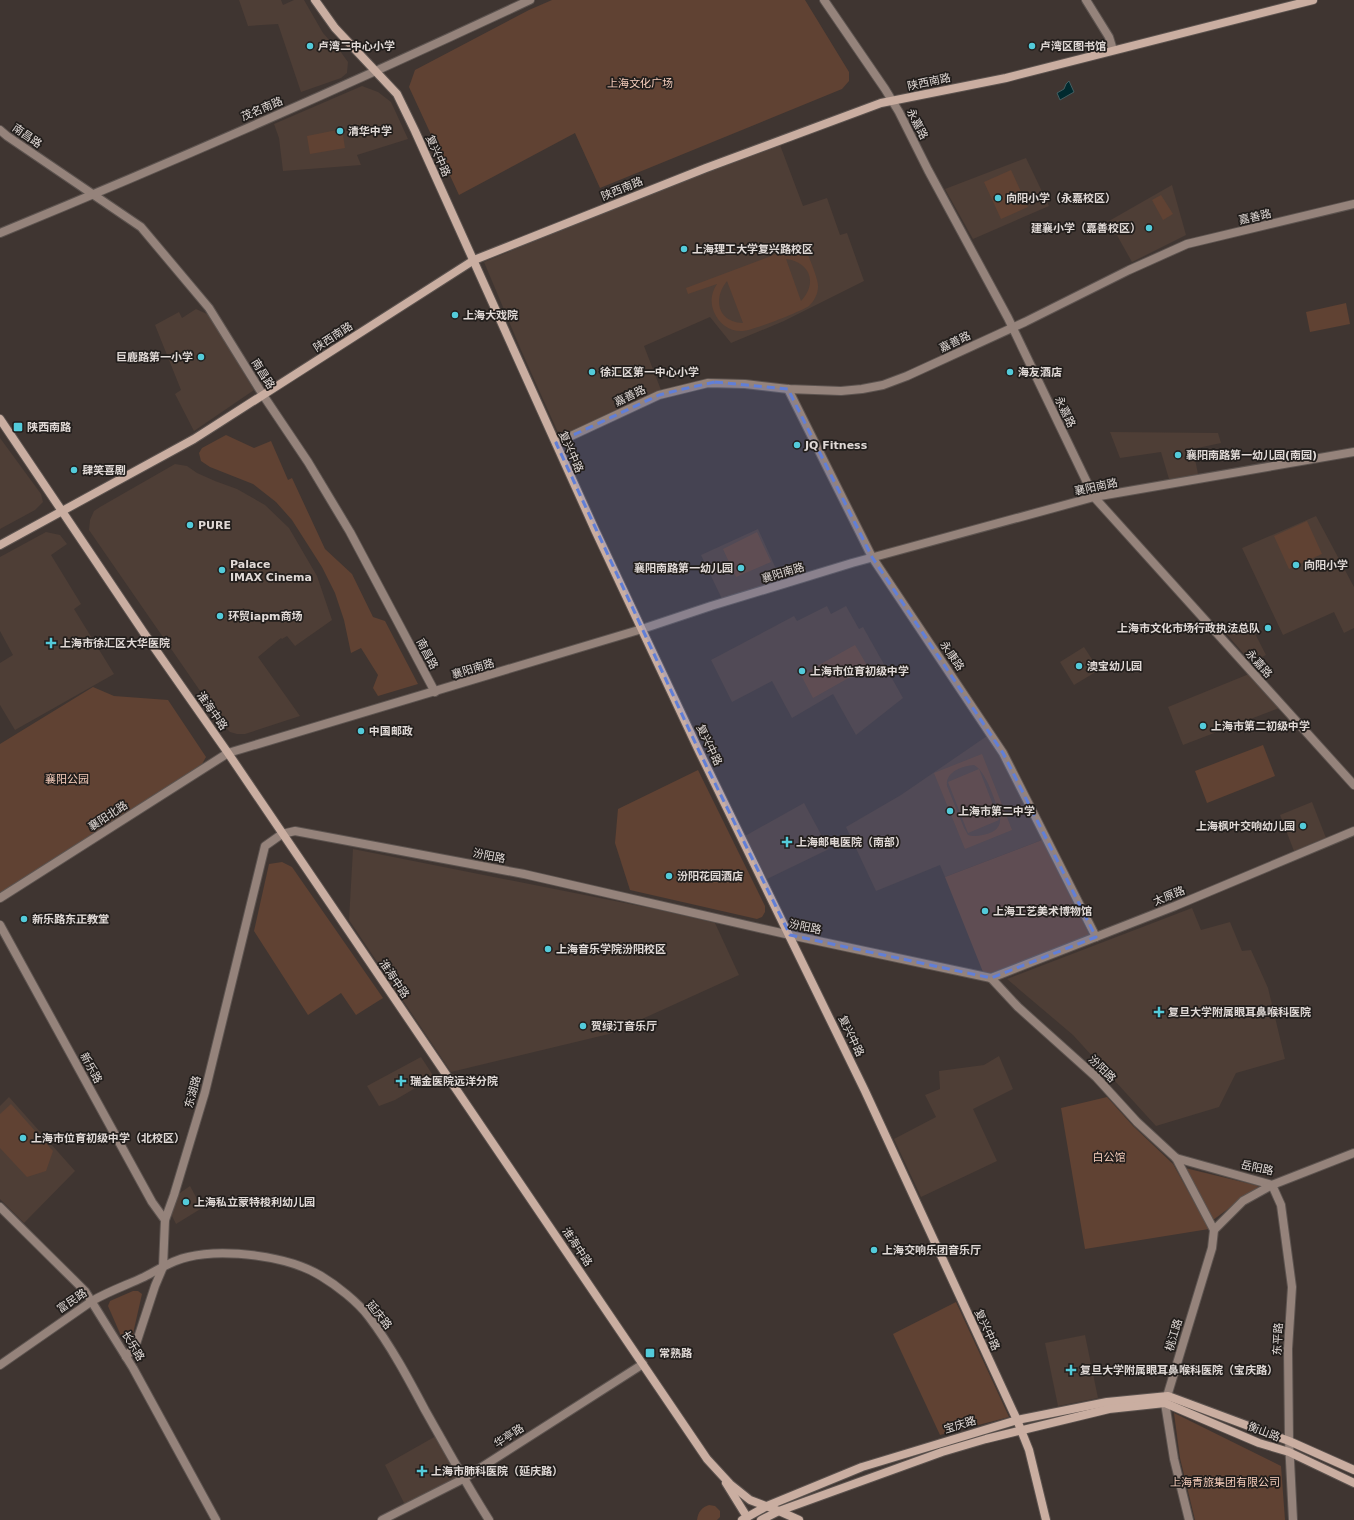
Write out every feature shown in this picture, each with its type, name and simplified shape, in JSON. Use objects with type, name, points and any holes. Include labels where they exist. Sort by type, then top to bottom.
[{"type":"main road","name":"复兴中路","points":[[315,0],[335,28],[397,94],[642,630],[868,1099],[1021,1430],[1029,1450],[1046,1520]]},
{"type":"main road","name":"陕西南路","points":[[0,545],[194,439],[474,260],[706,168],[881,103],[1006,78],[1313,0]]},
{"type":"main road","name":"淮海中路","points":[[0,419],[144,633],[228,753],[707,1459],[730,1484],[750,1500],[798,1520]]},
{"type":"main road","name":"宝庆路","points":[[767,1506],[862,1467],[1016,1420],[1108,1402],[1167,1399]]},
{"type":"main road","name":"宝庆路","points":[[779,1511],[942,1452],[986,1439],[1109,1409],[1167,1399]]},
{"type":"main road","name":"衡山路","points":[[1167,1399],[1289,1441],[1354,1470]]},
{"type":"main road","name":"衡山路","points":[[1167,1399],[1259,1442],[1289,1452],[1354,1483]]},
{"type":"main road","points":[[719,1472],[744,1519],[767,1506]]},
{"type":"main road","points":[[761,1520],[779,1511]]},
{"type":"street","name":"茂名南路","points":[[0,233],[93,195],[377,71],[530,0]]},
{"type":"street","name":"永嘉路","points":[[824,0],[893,101],[928,170],[1013,327],[1094,497],[1354,785]]},
{"type":"street","points":[[1086,0],[1109,37],[1113,50]]},
{"type":"street","name":"南昌路","points":[[0,130],[93,195],[141,226],[209,308],[263,395],[308,462],[350,532],[435,692]]},
{"type":"street","name":"嘉善路","points":[[556,443],[658,396],[715,382],[788,389],[841,391],[883,385],[907,376],[1013,327],[1129,270],[1187,244],[1354,204]]},
{"type":"street","name":"永康路","points":[[788,389],[872,557],[1003,753],[1096,937]]},
{"type":"street","name":"襄阳南路","points":[[228,753],[642,630],[711,606],[872,557],[1094,497],[1354,452]]},
{"type":"street","name":"襄阳北路","points":[[0,898],[228,753]]},
{"type":"street","name":"汾阳路","points":[[282,834],[296,831],[524,874],[790,935],[991,978],[1018,1007],[1096,1077],[1137,1122],[1176,1158],[1214,1230]]},
{"type":"street","name":"太原路","points":[[991,978],[1175,906],[1354,831]]},
{"type":"street","name":"东湖路","points":[[126,1357],[136,1344],[155,1286],[163,1267],[165,1220],[174,1195],[204,1092],[266,846],[282,834]]},
{"type":"street","name":"新乐路","points":[[0,924],[152,1202],[165,1220]]},
{"type":"street","name":"岳阳路","points":[[1176,1158],[1272,1185],[1354,1153]]},
{"type":"street","points":[[1214,1230],[1243,1201],[1272,1185]]},
{"type":"street","name":"东平路","points":[[1272,1185],[1280,1205],[1292,1287],[1288,1349],[1289,1452],[1293,1520]]},
{"type":"street","name":"长乐路","points":[[0,1207],[85,1291],[92,1301],[170,1434],[216,1520]]},
{"type":"street","name":"桃江路","points":[[1189,1520],[1174,1459],[1167,1399],[1212,1248],[1214,1230]]},
{"type":"street","name":"延庆路","points":[[163,1267],[188,1257],[232,1253],[279,1260],[303,1268],[324,1278],[351,1299],[368,1316],[396,1357],[463,1478],[489,1520]]},
{"type":"street","name":"富民路","points":[[0,1365],[92,1301],[163,1267]]},
{"type":"street","name":"华亭路","points":[[382,1520],[463,1478],[643,1364]]},
{"type":"highlighted area","points":[[715,382],[788,389],[872,557],[1003,753],[1096,937],[991,978],[790,935],[699,751],[556,443],[659,395],[683,389]]},
{"type":"shaded area","name":"卢湾二中心小学","points":[[239,0],[281,0],[283,5],[294,0],[304,0],[323,33],[348,62],[347,73],[341,78],[301,92],[278,24],[248,26]]},
{"type":"shaded area","name":"清华中学","points":[[362,86],[378,92],[391,102],[408,139],[357,155],[361,165],[283,171],[279,138],[274,124]]},
{"type":"shaded area","name":"上海理工大学复兴路校区","points":[[780,145],[803,206],[827,198],[840,235],[847,233],[864,281],[784,321],[731,343],[710,317],[644,346],[661,390],[646,395],[560,437],[484,262],[717,168]]},
{"type":"shaded area","name":"向阳小学（永嘉校区）","points":[[1026,158],[1049,206],[973,239],[945,189]]},
{"type":"shaded area","name":"建襄小学（嘉善校区）","points":[[1172,185],[1186,235],[1132,262],[1109,221]]},
{"type":"shaded area","name":"巨鹿路第一小学","points":[[196,309],[209,315],[254,390],[194,431],[175,394],[181,390],[155,325],[179,312],[182,318]]},
{"type":"shaded area","name":"襄阳南路第一幼儿园(南园)","points":[[1110,432],[1218,433],[1221,443],[1193,449],[1198,474],[1169,479],[1161,452],[1120,458]]},
{"type":"shaded area","points":[[0,438],[41,494],[43,502],[35,510],[0,529]]},
{"type":"shaded area","name":"环贸iapm商场","points":[[175,464],[187,466],[197,473],[237,489],[265,505],[289,528],[317,576],[332,620],[295,646],[287,636],[282,639],[281,638],[258,657],[300,716],[245,734],[230,732],[225,727],[89,530],[90,520],[94,511]]},
{"type":"shaded area","name":"向阳小学","points":[[1316,516],[1354,587],[1354,628],[1344,633],[1334,612],[1283,635],[1242,548]]},
{"type":"shaded area","name":"襄阳南路第一幼儿园","points":[[758,529],[781,580],[722,599],[701,555]]},
{"type":"shaded area","name":"上海市徐汇区大华医院","points":[[46,532],[60,535],[67,544],[51,555],[81,604],[74,609],[114,674],[15,730],[0,705],[0,663],[13,655],[0,631],[0,557]]},
{"type":"shaded area","name":"上海市位育初级中学","points":[[827,606],[831,614],[846,606],[859,629],[863,627],[903,698],[856,735],[833,694],[792,718],[772,681],[732,702],[711,660],[794,616],[797,621]]},
{"type":"shaded area","points":[[1248,620],[1266,655],[1251,662],[1224,631]]},
{"type":"shaded area","name":"澳宝幼儿园","points":[[1084,647],[1099,670],[1074,685],[1060,662]]},
{"type":"shaded area","name":"上海市第二初级中学","points":[[1249,674],[1279,708],[1183,745],[1168,707]]},
{"type":"shaded area","name":"上海市第二中学","points":[[987,736],[999,755],[1042,840],[945,877],[940,865],[876,891],[846,827],[901,795]]},
{"type":"shaded area","name":"上海枫叶交响幼儿园","points":[[1312,802],[1326,838],[1294,851],[1280,815]]},
{"type":"shaded area","name":"上海邮电医院（南部）","points":[[804,803],[829,849],[767,879],[745,836]]},
{"type":"shaded area","name":"上海音乐学院汾阳校区","points":[[353,849],[655,909],[715,923],[739,975],[609,1034],[451,1072],[349,920]]},
{"type":"shaded area","name":"复旦大学附属眼耳鼻喉科医院","points":[[1192,908],[1201,930],[1230,922],[1242,951],[1251,950],[1268,988],[1285,1059],[1236,1073],[1219,1107],[1156,1126],[1073,1035],[1007,979]]},
{"type":"shaded area","points":[[999,1056],[1013,1089],[973,1109],[997,1161],[921,1197],[894,1139],[936,1117],[925,1095],[940,1089],[939,1071],[984,1065]]},
{"type":"shaded area","name":"瑞金医院远洋分院","points":[[421,1057],[434,1077],[395,1100],[379,1106],[367,1086]]},
{"type":"shaded area","name":"上海市位育初级中学（北校区）","points":[[9,1097],[75,1171],[24,1223],[0,1199],[0,1106]]},
{"type":"shaded area","name":"上海私立蒙特梭利幼儿园","points":[[190,1186],[202,1208],[176,1224],[170,1212],[177,1195]]},
{"type":"shaded area","name":"复旦大学附属眼耳鼻喉科医院（宝庆路）","points":[[1085,1335],[1098,1398],[1058,1406],[1045,1343]]},
{"type":"shaded area","name":"上海市肺科医院（延庆路）","points":[[436,1436],[460,1478],[405,1505],[385,1465]]},
{"type":"green space","name":"上海文化广场","points":[[552,0],[805,0],[849,72],[849,81],[842,89],[600,188],[575,133],[459,195],[409,87],[415,70],[529,10]]},
{"type":"green space","points":[[342,129],[345,148],[310,154],[307,136]]},
{"type":"green space","points":[[1011,170],[1028,207],[1001,219],[984,182]]},
{"type":"green space","points":[[1161,195],[1173,214],[1163,220],[1152,200]]},
{"type":"green space","points":[[803,244],[818,283],[817,292],[813,302],[809,306],[756,328],[743,331],[729,329],[722,324],[716,316],[713,308],[712,294],[717,284],[688,294],[686,288]],"holes":[[[786,259],[801,264],[809,274],[809,287],[801,301]],[[727,281],[743,323],[734,322],[723,314],[720,308],[720,295]]]},
{"type":"green space","points":[[1346,303],[1350,324],[1310,332],[1306,312]]},
{"type":"green space","points":[[226,435],[254,448],[271,441],[288,480],[292,478],[325,549],[352,574],[373,617],[385,621],[418,684],[378,696],[373,688],[378,675],[361,648],[351,653],[344,620],[335,593],[322,567],[292,520],[276,502],[253,484],[210,467],[201,461],[199,453],[202,448]]},
{"type":"green space","points":[[1307,521],[1322,554],[1289,569],[1274,536]]},
{"type":"green space","points":[[757,532],[771,562],[736,577],[723,549]]},
{"type":"green space","points":[[855,645],[868,667],[813,698],[801,675]]},
{"type":"green space","name":"襄阳公园","points":[[93,687],[114,696],[168,700],[206,757],[202,764],[109,828],[0,896],[0,744]]},
{"type":"green space","points":[[1263,745],[1275,776],[1207,803],[1195,771]]},
{"type":"green space","points":[[982,754],[1012,830],[965,849],[934,773]],"holes":[[[974,765],[979,769],[993,794],[1000,814],[1000,822],[998,827],[993,832],[984,835],[971,836],[968,835],[964,828],[947,786],[947,781],[952,773],[960,768]]]},
{"type":"green space","points":[[979,769],[999,820],[968,833],[948,782]]},
{"type":"green space","points":[[698,770],[765,906],[765,912],[762,917],[757,919],[630,890],[615,843],[618,809]]},
{"type":"green space","points":[[1042,840],[1090,936],[990,973],[983,972],[945,877]]},
{"type":"green space","points":[[282,862],[292,867],[383,998],[356,1015],[341,993],[308,1015],[254,931],[269,864]]},
{"type":"green space","name":"白公馆","points":[[1107,1097],[1133,1126],[1173,1164],[1209,1229],[1085,1249],[1061,1108]]},
{"type":"green space","points":[[11,1104],[53,1151],[46,1171],[27,1177],[0,1148],[0,1114]]},
{"type":"green space","points":[[1185,1168],[1259,1186],[1213,1220]]},
{"type":"green space","points":[[133,1291],[138,1291],[142,1294],[132,1338],[127,1340],[122,1338],[108,1306],[110,1301]]},
{"type":"green space","points":[[956,1302],[1009,1417],[940,1435],[893,1334]]},
{"type":"green space","name":"上海青旅集团有限公司","points":[[1174,1413],[1281,1466],[1285,1520],[1195,1520],[1180,1458]]},
{"type":"green space","points":[[709,1505],[715,1506],[720,1511],[720,1517],[717,1520],[697,1520],[701,1510]]},
{"type":"water","points":[[1069,81],[1074,92],[1060,100],[1057,93],[1064,89]]},
{"type":"place","name":"卢湾二中心小学","points":[[310,46]]},
{"type":"place","name":"卢湾区图书馆","points":[[1032,46]]},
{"type":"place","name":"清华中学","points":[[340,131]]},
{"type":"place","name":"向阳小学（永嘉校区）","points":[[998,198]]},
{"type":"place","name":"建襄小学（嘉善校区）","points":[[1149,228]]},
{"type":"place","name":"上海理工大学复兴路校区","points":[[684,249]]},
{"type":"place","name":"上海大戏院","points":[[455,315]]},
{"type":"place","name":"巨鹿路第一小学","points":[[201,357]]},
{"type":"place","name":"徐汇区第一中心小学","points":[[592,372]]},
{"type":"place","name":"海友酒店","points":[[1010,372]]},
{"type":"place","name":"陕西南路","points":[[18,427]]},
{"type":"place","name":"JQ Fitness","points":[[797,445]]},
{"type":"place","name":"襄阳南路第一幼儿园(南园)","points":[[1178,455]]},
{"type":"place","name":"肆笑喜剧","points":[[74,470]]},
{"type":"place","name":"PURE","points":[[190,525]]},
{"type":"place","name":"向阳小学","points":[[1296,565]]},
{"type":"place","name":"襄阳南路第一幼儿园","points":[[741,568]]},
{"type":"place","name":"Palace IMAX Cinema","points":[[222,570]]},
{"type":"place","name":"环贸iapm商场","points":[[220,616]]},
{"type":"place","name":"上海市文化市场行政执法总队","points":[[1268,628]]},
{"type":"place","name":"上海市徐汇区大华医院","points":[[51,643]]},
{"type":"place","name":"澳宝幼儿园","points":[[1079,666]]},
{"type":"place","name":"上海市位育初级中学","points":[[802,671]]},
{"type":"place","name":"上海市第二初级中学","points":[[1203,726]]},
{"type":"place","name":"中国邮政","points":[[361,731]]},
{"type":"place","name":"上海市第二中学","points":[[950,811]]},
{"type":"place","name":"上海枫叶交响幼儿园","points":[[1303,826]]},
{"type":"place","name":"上海邮电医院（南部）","points":[[787,842]]},
{"type":"place","name":"汾阳花园酒店","points":[[669,876]]},
{"type":"place","name":"上海工艺美术博物馆","points":[[985,911]]},
{"type":"place","name":"新乐路东正教堂","points":[[24,919]]},
{"type":"place","name":"上海音乐学院汾阳校区","points":[[548,949]]},
{"type":"place","name":"复旦大学附属眼耳鼻喉科医院","points":[[1159,1012]]},
{"type":"place","name":"贺绿汀音乐厅","points":[[583,1026]]},
{"type":"place","name":"瑞金医院远洋分院","points":[[401,1081]]},
{"type":"place","name":"上海市位育初级中学（北校区）","points":[[23,1138]]},
{"type":"place","name":"上海私立蒙特梭利幼儿园","points":[[186,1202]]},
{"type":"place","name":"上海交响乐团音乐厅","points":[[874,1250]]},
{"type":"place","name":"常熟路","points":[[650,1353]]},
{"type":"place","name":"复旦大学附属眼耳鼻喉科医院（宝庆路）","points":[[1071,1370]]},
{"type":"place","name":"上海市肺科医院（延庆路）","points":[[422,1471]]}]
